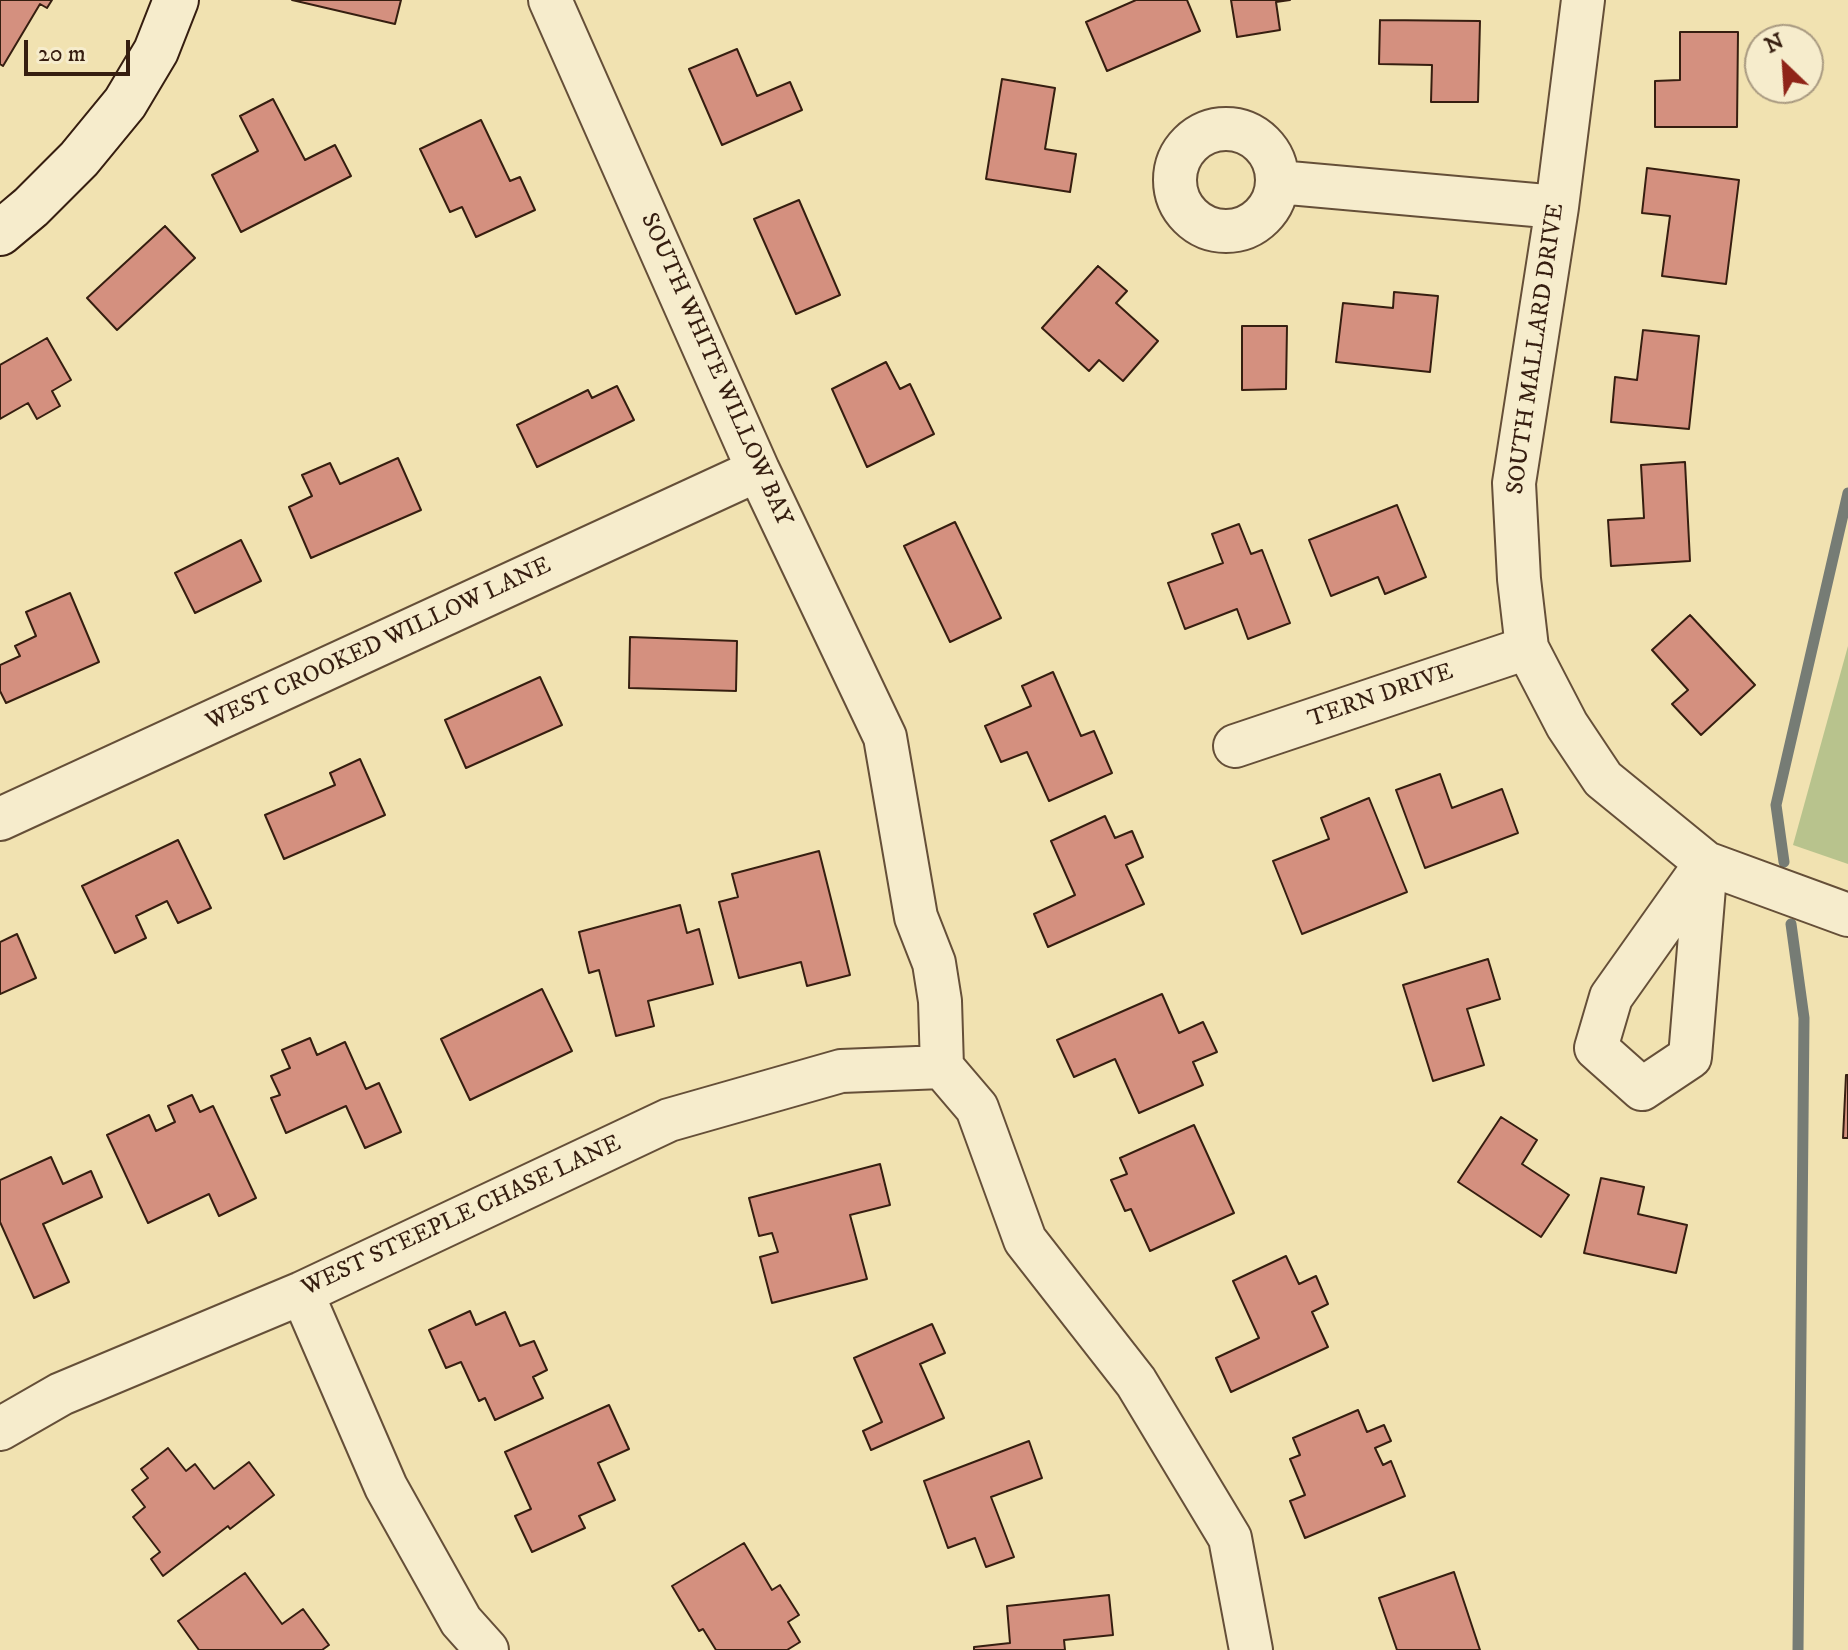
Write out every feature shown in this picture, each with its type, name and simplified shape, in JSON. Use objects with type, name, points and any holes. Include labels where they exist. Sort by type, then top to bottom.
[{"type":"main road","points":[[0,233],[79,159],[125,103],[156,51],[176,0]]},
{"type":"street","name":"SOUTH WHITE WILLOW BAY","points":[[550,0],[758,470],[885,737],[916,917],[934,963],[940,1001],[942,1067]]},
{"type":"street","name":"SOUTH MALLARD DRIVE","points":[[1583,0],[1557,207],[1514,483],[1519,579],[1527,648],[1567,725],[1603,779],[1706,863],[1848,915]]},
{"type":"street","points":[[1278,182],[1557,207]]},
{"type":"street","name":"WEST CROOKED WILLOW LANE","points":[[0,819],[758,470]]},
{"type":"street","name":"TERN DRIVE","points":[[1235,746],[1527,648]]},
{"type":"street","points":[[1706,863],[1690,1057],[1642,1089],[1596,1048],[1611,997],[1706,863]]},
{"type":"street","points":[[942,1067],[977,1108],[1025,1240],[1136,1382],[1230,1538],[1251,1650]]},
{"type":"street","name":"WEST STEEPLE CHASE LANE","points":[[0,1429],[61,1394],[302,1293],[669,1120],[841,1071],[942,1067]]},
{"type":"street","points":[[302,1293],[386,1487],[461,1621],[487,1650]]},
{"type":"green space","points":[[1848,646],[1848,864],[1793,845]]},
{"type":"building","points":[[0,0],[52,0],[47,8],[40,4],[3,66],[0,64]]},
{"type":"building","points":[[292,0],[401,0],[395,24]]},
{"type":"building","points":[[1136,0],[1187,0],[1200,31],[1107,71],[1086,22]]},
{"type":"building","points":[[1231,0],[1290,0],[1276,2],[1280,30],[1237,37]]},
{"type":"building","points":[[1380,20],[1480,21],[1478,102],[1431,102],[1432,65],[1379,64]]},
{"type":"building","points":[[1680,32],[1738,32],[1737,127],[1655,127],[1655,81],[1680,80]]},
{"type":"building","points":[[737,49],[757,96],[790,82],[802,110],[722,145],[689,69]]},
{"type":"building","points":[[1002,79],[1055,88],[1045,149],[1076,154],[1070,192],[986,179]]},
{"type":"building","points":[[273,99],[305,160],[335,145],[351,176],[241,232],[212,175],[258,151],[240,116]]},
{"type":"building","points":[[481,120],[510,181],[520,177],[535,210],[476,237],[462,207],[450,212],[420,149]]},
{"type":"building","points":[[1647,168],[1739,180],[1726,284],[1662,276],[1670,216],[1642,213]]},
{"type":"building","points":[[799,200],[840,295],[796,314],[754,219]]},
{"type":"building","points":[[165,226],[195,258],[117,330],[87,298]]},
{"type":"building","points":[[1098,266],[1127,291],[1116,303],[1158,341],[1123,381],[1099,360],[1089,371],[1042,328]]},
{"type":"building","points":[[1394,292],[1438,296],[1430,372],[1336,362],[1343,303],[1393,308]]},
{"type":"building","points":[[1242,326],[1287,326],[1286,389],[1242,390]]},
{"type":"building","points":[[1643,330],[1699,336],[1689,429],[1611,422],[1615,377],[1637,380]]},
{"type":"building","points":[[47,338],[71,380],[52,391],[60,406],[37,419],[28,403],[0,419],[0,365]]},
{"type":"building","points":[[886,362],[900,389],[910,384],[934,434],[867,467],[832,389]]},
{"type":"building","points":[[617,386],[634,420],[537,467],[517,425],[588,390],[592,398]]},
{"type":"building","points":[[398,458],[421,510],[311,558],[289,507],[312,496],[302,475],[330,463],[340,484]]},
{"type":"building","points":[[1685,462],[1690,561],[1611,566],[1608,520],[1644,518],[1641,465]]},
{"type":"building","points":[[1397,505],[1426,577],[1385,594],[1378,577],[1331,596],[1309,540]]},
{"type":"building","points":[[955,522],[1001,618],[950,642],[904,546]]},
{"type":"building","points":[[1239,524],[1251,554],[1262,550],[1290,623],[1248,639],[1237,609],[1185,629],[1168,583],[1223,563],[1212,534]]},
{"type":"building","points":[[241,540],[261,581],[195,613],[175,573]]},
{"type":"building","points":[[70,593],[99,662],[6,703],[0,691],[0,665],[20,656],[15,646],[36,636],[26,612]]},
{"type":"building","points":[[1690,615],[1755,685],[1701,735],[1672,704],[1688,690],[1652,650]]},
{"type":"building","points":[[630,637],[737,641],[736,691],[629,688]]},
{"type":"building","points":[[1053,672],[1081,736],[1094,731],[1112,773],[1049,801],[1027,752],[1001,762],[985,726],[1031,706],[1022,686]]},
{"type":"building","points":[[540,677],[562,725],[466,768],[445,720]]},
{"type":"building","points":[[360,759],[385,815],[284,859],[265,815],[335,785],[330,773]]},
{"type":"building","points":[[1440,774],[1452,808],[1502,789],[1518,833],[1425,868],[1396,790]]},
{"type":"building","points":[[1369,798],[1407,892],[1302,934],[1273,861],[1329,839],[1321,818]]},
{"type":"building","points":[[1105,816],[1115,838],[1132,831],[1143,857],[1126,865],[1144,904],[1048,947],[1034,914],[1075,895],[1051,841]]},
{"type":"building","points":[[178,840],[211,908],[178,923],[167,901],[136,916],[146,938],[115,953],[82,886]]},
{"type":"building","points":[[819,851],[850,975],[807,986],[801,962],[739,978],[719,902],[738,897],[732,874]]},
{"type":"building","points":[[680,905],[687,933],[699,929],[713,984],[648,1001],[654,1026],[616,1036],[599,970],[589,973],[579,932]]},
{"type":"building","points":[[17,934],[36,978],[0,994],[0,942]]},
{"type":"building","points":[[1488,959],[1500,999],[1467,1009],[1484,1065],[1433,1081],[1403,985]]},
{"type":"building","points":[[542,989],[572,1051],[470,1100],[441,1039]]},
{"type":"building","points":[[1162,994],[1179,1033],[1203,1022],[1217,1052],[1193,1062],[1203,1085],[1139,1113],[1115,1059],[1074,1077],[1057,1040]]},
{"type":"building","points":[[310,1038],[317,1055],[345,1042],[366,1089],[379,1083],[401,1132],[365,1148],[346,1106],[286,1133],[271,1098],[280,1095],[271,1076],[290,1068],[282,1050]]},
{"type":"building","points":[[1846,1075],[1848,1138],[1843,1138]]},
{"type":"building","points":[[192,1095],[200,1112],[213,1106],[256,1198],[219,1216],[209,1194],[148,1223],[107,1135],[149,1115],[156,1131],[175,1122],[168,1106]]},
{"type":"building","points":[[1501,1117],[1537,1140],[1522,1164],[1569,1195],[1541,1237],[1458,1182]]},
{"type":"building","points":[[1194,1125],[1234,1213],[1150,1251],[1131,1209],[1125,1211],[1111,1180],[1127,1174],[1120,1158]]},
{"type":"building","points":[[51,1157],[63,1184],[91,1171],[102,1197],[43,1224],[69,1282],[34,1298],[0,1222],[0,1180]]},
{"type":"building","points":[[880,1164],[890,1205],[850,1215],[867,1279],[772,1303],[760,1257],[778,1252],[772,1233],[759,1236],[749,1198]]},
{"type":"building","points":[[1601,1178],[1644,1187],[1638,1214],[1687,1225],[1676,1273],[1584,1253]]},
{"type":"building","points":[[1286,1256],[1299,1284],[1316,1276],[1328,1304],[1312,1312],[1328,1347],[1231,1392],[1216,1358],[1259,1338],[1233,1281]]},
{"type":"building","points":[[470,1311],[476,1325],[505,1312],[520,1346],[534,1341],[547,1370],[533,1377],[543,1398],[495,1420],[485,1398],[479,1401],[461,1362],[446,1368],[429,1330]]},
{"type":"building","points":[[932,1324],[945,1353],[920,1364],[944,1418],[871,1450],[863,1431],[882,1422],[854,1358]]},
{"type":"building","points":[[609,1405],[629,1449],[598,1463],[615,1500],[579,1516],[585,1528],[532,1552],[515,1516],[531,1509],[505,1452]]},
{"type":"building","points":[[1358,1410],[1367,1432],[1384,1425],[1391,1441],[1375,1448],[1383,1465],[1391,1461],[1405,1496],[1305,1538],[1290,1501],[1305,1495],[1290,1459],[1300,1455],[1293,1438]]},
{"type":"building","points":[[1029,1441],[1042,1478],[991,1497],[1014,1557],[986,1567],[975,1538],[948,1548],[924,1481]]},
{"type":"building","points":[[168,1448],[186,1471],[195,1464],[214,1489],[249,1462],[274,1495],[163,1576],[151,1559],[160,1552],[133,1517],[145,1507],[132,1490],[148,1478],[141,1469]]},
{"type":"building","points":[[744,1543],[772,1590],[780,1585],[799,1615],[788,1622],[800,1642],[787,1650],[716,1650],[703,1629],[699,1631],[672,1586]]},
{"type":"building","points":[[1454,1572],[1480,1650],[1397,1650],[1379,1598]]},
{"type":"building","points":[[245,1573],[282,1624],[303,1609],[329,1645],[322,1650],[199,1650],[178,1621]]},
{"type":"building","points":[[1109,1595],[1113,1635],[1064,1640],[1065,1650],[974,1650],[974,1647],[1010,1643],[1007,1606]]},
{"type":"waterway","points":[[1784,862],[1776,805],[1848,493]]},
{"type":"waterway","points":[[1791,924],[1804,1018],[1798,1650]]}]
